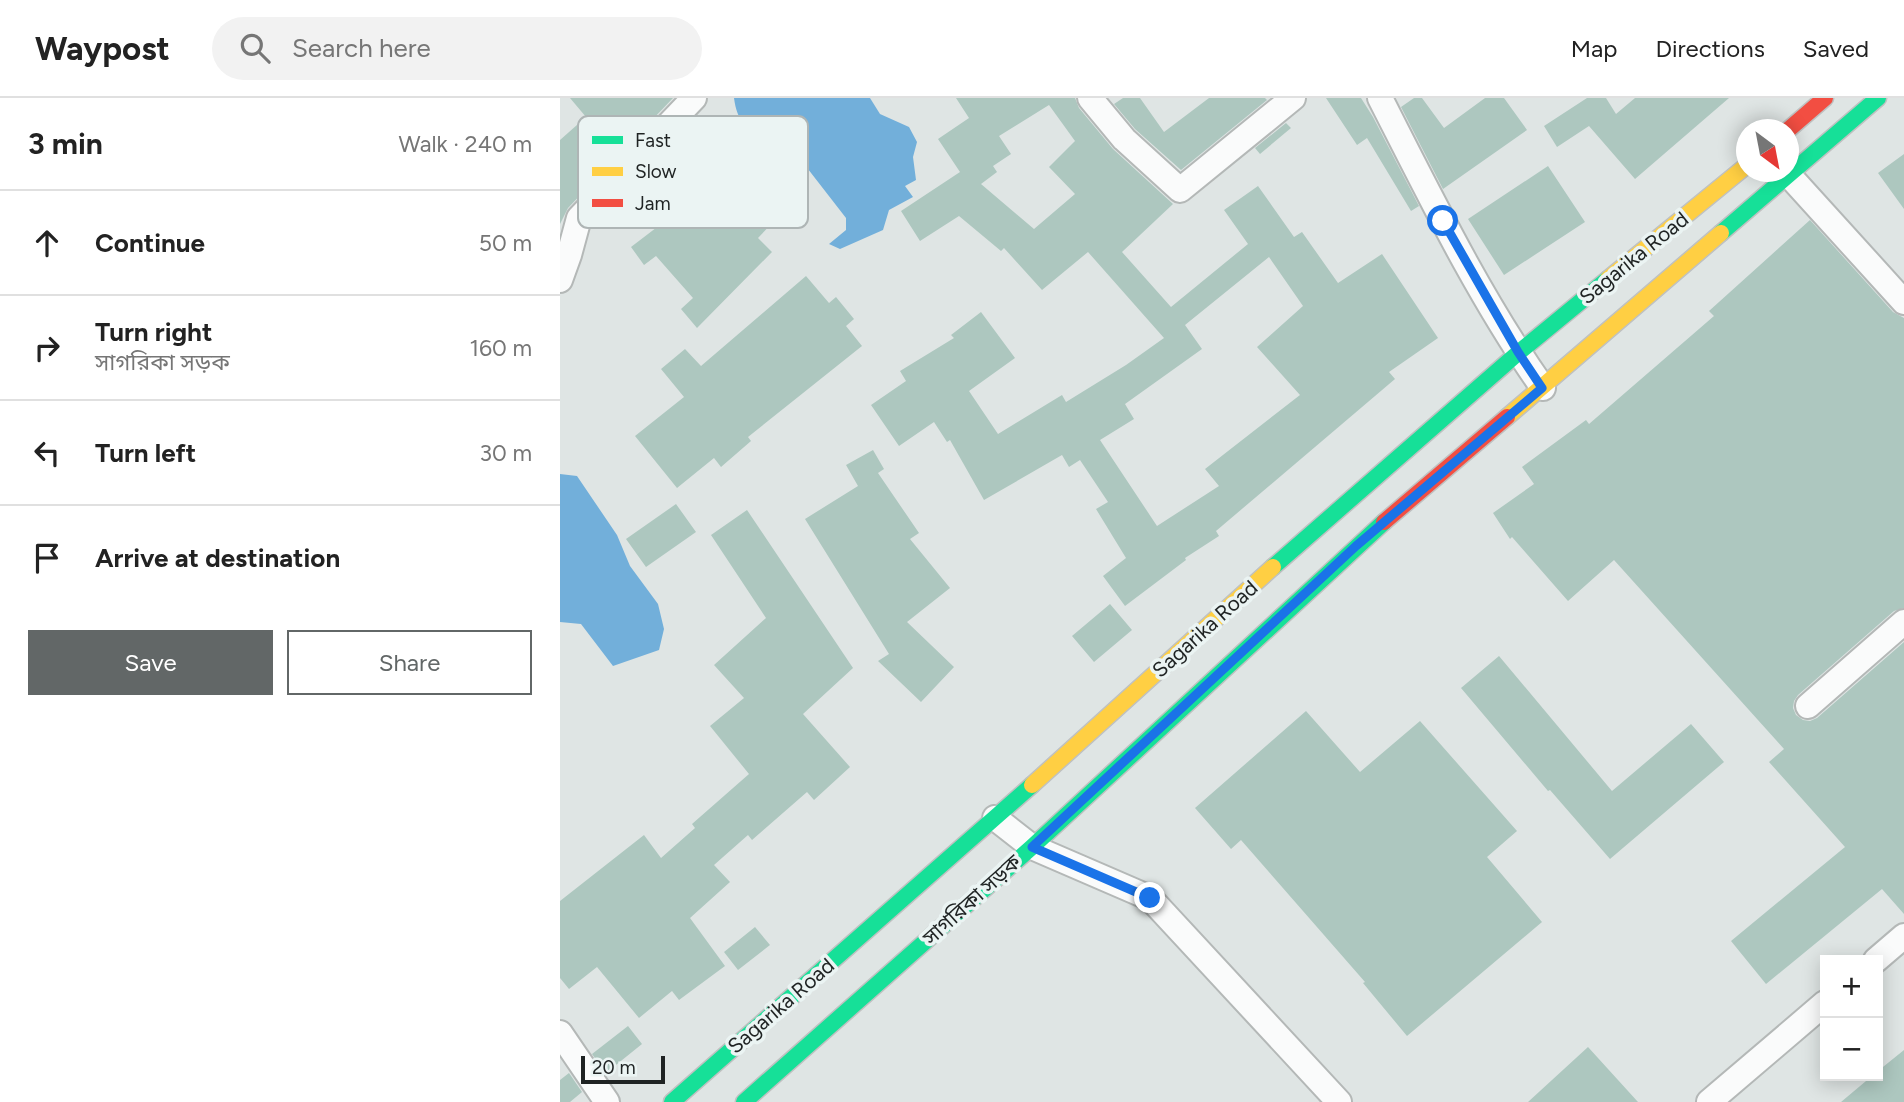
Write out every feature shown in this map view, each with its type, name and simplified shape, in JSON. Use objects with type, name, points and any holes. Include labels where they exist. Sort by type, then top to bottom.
[{"type":"main road","points":[[1799,120],[1825,98]]},
{"type":"main road","name":"Sagarika Road","points":[[1799,164],[1878,98]]},
{"type":"main road","name":"Sagarika Road","points":[[672,1102],[1518,352],[1736,174]]},
{"type":"main road","name":"Sagarika Road","points":[[1542,388],[1778,182]]},
{"type":"main road","name":"সাগরিকা সড়ক","points":[[744,1102],[1032,847],[1356,546],[1542,388]]},
{"type":"street","points":[[677,116],[694,98]]},
{"type":"street","points":[[1090,98],[1124,139],[1180,190],[1293,98]]},
{"type":"street","points":[[1380,98],[1443,221],[1518,352],[1542,388]]},
{"type":"street","points":[[1796,182],[1904,302]]},
{"type":"street","points":[[560,280],[578,222]]},
{"type":"street","points":[[1808,706],[1904,622]]},
{"type":"street","points":[[995,818],[1032,847],[1150,898],[1339,1102]]},
{"type":"street","points":[[1882,955],[1904,936]]},
{"type":"street","points":[[1709,1102],[1820,1007]]},
{"type":"street","points":[[560,1033],[607,1102]]},
{"type":"water","points":[[734,98],[870,98],[880,114],[909,127],[917,142],[913,157],[916,180],[905,186],[913,197],[889,210],[883,230],[840,249],[829,244],[846,230],[846,218],[808,169],[808,116],[739,116]]},
{"type":"water","points":[[560,474],[577,476],[617,535],[630,566],[658,604],[664,629],[659,650],[613,666],[581,624],[560,622]]},
{"type":"building","points":[[570,98],[673,98],[656,116],[585,116]]},
{"type":"building","points":[[956,98],[1075,98],[1079,108],[1113,149],[1173,204],[1122,252],[1171,307],[1248,244],[1224,210],[1258,186],[1294,237],[1302,232],[1338,283],[1382,254],[1438,338],[1389,372],[1395,379],[1216,531],[1219,536],[1185,558],[1186,560],[1125,606],[1103,576],[1126,558],[1096,509],[1108,502],[1080,460],[1069,467],[1062,455],[984,500],[950,440],[947,442],[934,422],[899,446],[871,405],[906,381],[900,371],[954,338],[951,335],[981,312],[1015,358],[969,391],[998,434],[1062,395],[1066,402],[1164,338],[1088,252],[1042,290],[1004,248],[1001,251],[959,216],[920,241],[901,211],[960,172],[938,139],[969,118]],"holes":[[[1049,105],[1075,141],[1049,167],[1075,194],[1034,229],[981,184],[997,172],[993,166],[1011,154],[999,136]],[[1269,257],[1303,306],[1257,347],[1300,395],[1205,469],[1219,486],[1157,526],[1100,440],[1134,419],[1125,404],[1202,349],[1185,325]]]},
{"type":"building","points":[[1123,98],[1140,98],[1164,132],[1209,98],[1267,100],[1181,170],[1135,129],[1114,104]]},
{"type":"building","points":[[1326,98],[1361,98],[1419,206],[1411,211],[1367,138],[1357,145]]},
{"type":"building","points":[[1414,98],[1422,98],[1444,128],[1485,98],[1504,98],[1527,130],[1443,189],[1401,107]]},
{"type":"building","points":[[1587,98],[1606,98],[1616,114],[1635,98],[1729,98],[1635,179],[1589,126],[1557,147],[1544,126]]},
{"type":"building","points":[[1286,123],[1291,128],[1260,154],[1255,148]]},
{"type":"building","points":[[578,124],[578,198],[568,208],[560,224],[560,140]]},
{"type":"building","points":[[1904,154],[1904,209],[1878,173]]},
{"type":"building","points":[[1548,166],[1585,222],[1504,275],[1468,219]]},
{"type":"building","points":[[1810,220],[1893,312],[1904,318],[1904,608],[1894,611],[1798,695],[1793,708],[1796,715],[1803,720],[1817,718],[1904,642],[1904,914],[1882,889],[1766,984],[1731,941],[1845,847],[1769,762],[1784,749],[1614,560],[1568,601],[1512,537],[1510,539],[1493,513],[1534,484],[1522,467],[1586,420],[1589,424],[1714,316],[1709,311]]},
{"type":"building","points":[[656,228],[767,228],[758,238],[772,252],[697,328],[681,309],[693,298],[656,256],[644,265],[631,247]]},
{"type":"building","points":[[806,276],[829,303],[836,297],[854,319],[846,326],[862,346],[748,437],[751,441],[721,467],[714,458],[677,488],[635,436],[684,397],[661,369],[685,349],[701,366]]},
{"type":"building","points":[[873,450],[884,469],[878,473],[919,533],[910,539],[950,588],[907,622],[954,667],[921,702],[878,661],[889,654],[805,519],[858,486],[846,465]]},
{"type":"building","points":[[676,504],[696,532],[646,567],[626,539]]},
{"type":"building","points":[[747,510],[853,668],[803,714],[850,767],[814,800],[807,792],[752,840],[748,835],[714,865],[730,882],[690,918],[725,966],[679,1000],[672,991],[639,1018],[597,967],[569,989],[560,978],[560,901],[644,835],[661,858],[695,828],[692,824],[749,774],[710,726],[744,698],[714,665],[766,618],[711,535]]},
{"type":"building","points":[[1110,604],[1132,630],[1094,662],[1072,636]]},
{"type":"building","points":[[1499,656],[1612,791],[1691,724],[1724,762],[1610,859],[1461,688]]},
{"type":"building","points":[[1306,711],[1360,772],[1420,721],[1517,831],[1487,857],[1542,922],[1407,1036],[1363,983],[1365,982],[1241,840],[1231,849],[1195,808]]},
{"type":"building","points":[[755,927],[770,945],[738,970],[724,952]]},
{"type":"building","points":[[628,1026],[642,1044],[606,1073],[592,1054]]},
{"type":"building","points":[[1588,1047],[1638,1102],[1528,1102]]},
{"type":"building","points":[[1904,1050],[1904,1102],[1841,1102],[1866,1081],[1883,1081],[1883,1067]]},
{"type":"building","points":[[569,1073],[582,1092],[570,1102],[560,1102],[560,1080]]},
{"type":"traffic: fast","points":[[1721,233],[1878,98]]},
{"type":"traffic: fast","points":[[1273,567],[1518,353],[1608,279]]},
{"type":"traffic: fast","points":[[744,1102],[1032,847],[1384,522]]},
{"type":"traffic: fast","points":[[672,1102],[1032,785]]},
{"type":"traffic: slow","points":[[1608,279],[1736,174]]},
{"type":"traffic: slow","points":[[1507,417],[1721,233]]},
{"type":"traffic: slow","points":[[1032,785],[1273,567]]},
{"type":"traffic: jam","points":[[1799,120],[1825,98]]},
{"type":"traffic: jam","points":[[1384,522],[1507,417]]},
{"type":"route","points":[[1150,898],[1032,847],[1356,546],[1542,388],[1518,352],[1443,221]]}]
